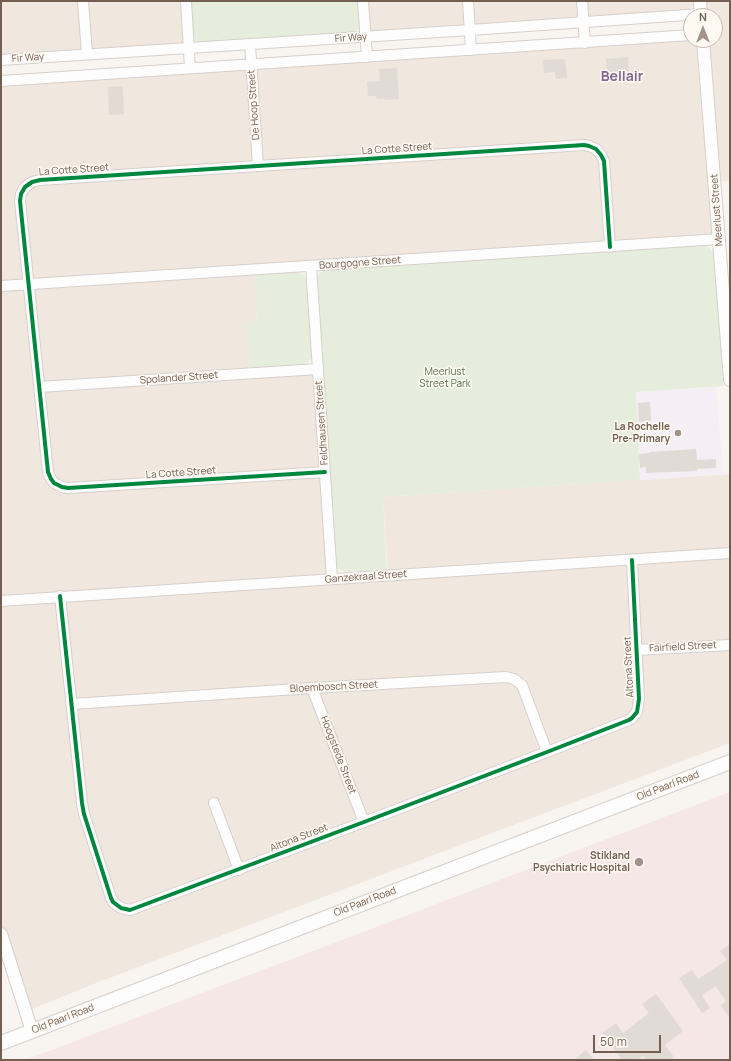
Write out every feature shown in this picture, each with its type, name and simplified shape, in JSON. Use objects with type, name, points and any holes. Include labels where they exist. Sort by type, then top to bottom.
[{"type":"main road","name":"Old Paarl Road","points":[[1,1043],[730,762]]},
{"type":"street","points":[[82,1],[87,54]]},
{"type":"street","points":[[186,1],[190,68]]},
{"type":"street","points":[[363,1],[367,57]]},
{"type":"street","points":[[468,1],[471,50]]},
{"type":"street","points":[[582,1],[585,43]]},
{"type":"street","name":"Fir Way","points":[[1,60],[683,16]]},
{"type":"street","name":"Fir Way","points":[[1,81],[683,36]]},
{"type":"street","name":"De Hoop Street","points":[[250,44],[258,166]]},
{"type":"street","name":"Meerlust Street","points":[[704,48],[730,378]]},
{"type":"street","name":"La Cotte Street","points":[[325,472],[68,488],[56,485],[52,481],[48,472],[20,201],[23,190],[28,184],[40,180],[584,145],[593,147],[599,152],[604,161],[610,247]]},
{"type":"street","name":"Bourgogne Street","points":[[1,286],[719,239]]},
{"type":"street","name":"Feldhausen Street","points":[[311,266],[332,579]]},
{"type":"street","name":"Spolander Street","points":[[39,387],[318,369]]},
{"type":"street","name":"Ganzekraal Street","points":[[1,601],[730,553]]},
{"type":"street","name":"Altona Street","points":[[60,596],[84,814],[113,902],[121,908],[135,909],[547,752],[634,717],[639,704],[632,560]]},
{"type":"street","name":"Fairfield Street","points":[[636,650],[730,645]]},
{"type":"street","name":"Bloembosch Street","points":[[72,704],[506,676],[519,682],[524,690],[547,752]]},
{"type":"street","name":"Hoogstede Street","points":[[312,688],[364,822]]},
{"type":"street","points":[[214,803],[239,870]]},
{"type":"street","points":[[1,934],[32,1031]]},
{"type":"shaded area","points":[[1,1],[185,1],[188,48],[1,60]]},
{"type":"shaded area","points":[[363,1],[730,1],[730,181],[714,182],[718,240],[254,270],[257,321],[245,322],[249,374],[317,369],[331,580],[388,576],[383,497],[730,474],[730,743],[96,983],[25,1012],[1,937],[1,82],[683,40],[683,48],[723,48],[723,8],[683,8],[683,17],[365,37]]},
{"type":"shaded area","name":"La Rochelle Pre-Primary","points":[[716,387],[723,474],[640,480],[636,392]]},
{"type":"shaded area","name":"Stikland Psychiatric Hospital","points":[[730,792],[730,1060],[25,1060],[379,926]]},
{"type":"green space","points":[[190,1],[359,1],[360,26],[355,32],[199,43],[195,40],[193,35]]},
{"type":"green space","name":"Meerlust Street Park","points":[[705,245],[710,248],[714,255],[724,386],[636,392],[640,480],[383,497],[387,570],[345,572],[338,569],[336,566],[317,280],[319,273],[325,270]]},
{"type":"green space","points":[[297,272],[304,275],[307,281],[312,355],[311,359],[309,362],[302,365],[248,369],[245,322],[257,321],[254,275]]},
{"type":"building","points":[[628,57],[629,71],[607,72],[606,59]]},
{"type":"building","points":[[565,59],[567,78],[556,79],[555,72],[544,73],[543,60]]},
{"type":"building","points":[[397,68],[399,99],[384,100],[384,98],[377,99],[376,96],[368,96],[367,82],[380,81],[379,69]]},
{"type":"building","points":[[123,86],[124,114],[109,115],[108,87]]},
{"type":"building","points":[[650,402],[651,421],[639,422],[638,403]]},
{"type":"building","points":[[696,449],[697,460],[716,459],[716,468],[697,469],[697,471],[646,473],[646,467],[640,468],[639,454]]},
{"type":"building","points":[[730,944],[730,1019],[721,1005],[726,1002],[716,986],[702,995],[710,1008],[702,1013],[679,978],[692,970],[698,979],[727,960],[720,951]]},
{"type":"building","points":[[656,994],[683,1031],[665,1045],[674,1057],[670,1060],[646,1060],[643,1056],[637,1060],[622,1060],[602,1033],[616,1023],[623,1033],[649,1013],[642,1004]]},
{"type":"building","points":[[586,1050],[594,1060],[574,1060]]},
{"type":"cycle path","points":[[325,472],[68,488],[54,483],[48,472],[20,201],[21,194],[25,187],[32,182],[40,180],[584,145],[596,149],[604,161],[610,247]]},
{"type":"cycle path","points":[[60,596],[84,814],[111,898],[113,902],[121,908],[130,910],[364,822],[632,718],[637,712],[639,699],[632,560]]},
{"type":"place","name":"La Rochelle Pre-Primary","points":[[678,433]]},
{"type":"place","name":"Stikland Psychiatric Hospital","points":[[639,862]]},
{"type":"district","name":"Bellair","points":[[622,77]]}]
